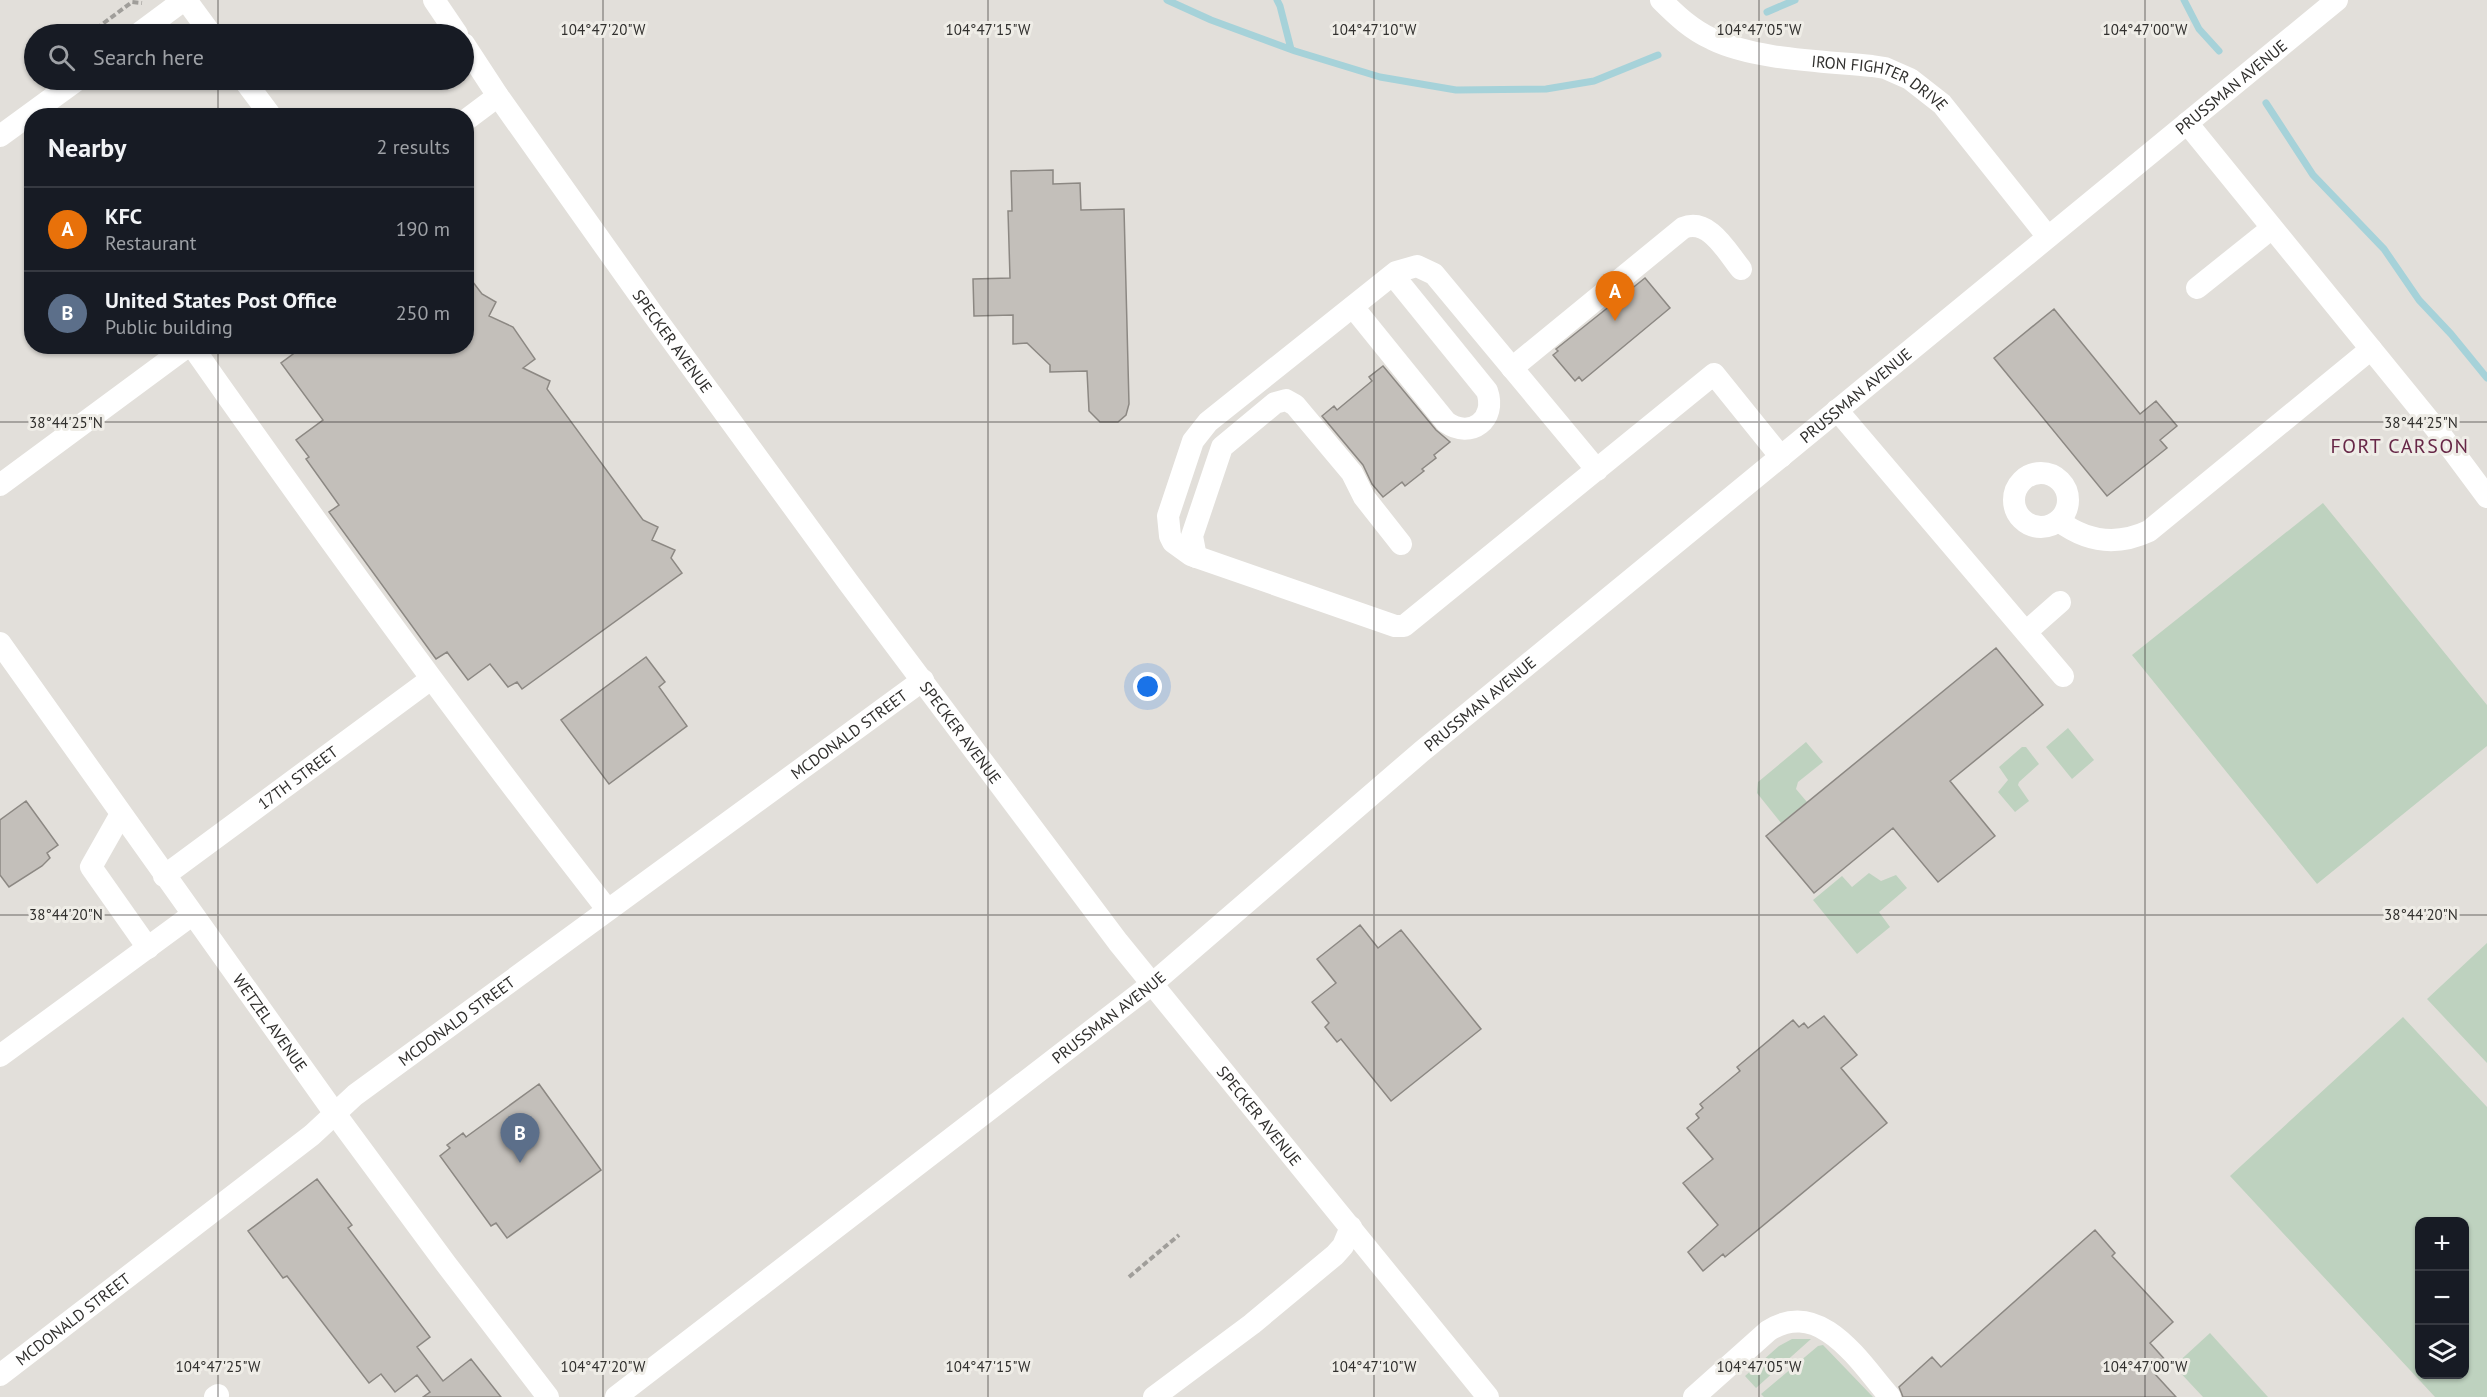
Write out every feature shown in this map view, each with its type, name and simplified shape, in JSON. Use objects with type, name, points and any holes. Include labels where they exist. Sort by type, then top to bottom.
[{"type":"street","points":[[152,24],[185,0],[203,24]]},
{"type":"street","points":[[434,0],[450,24]]},
{"type":"street","name":"IRON FIGHTER DRIVE","points":[[1662,0],[1683,22],[1701,34],[1732,47],[1790,57],[1885,68],[1910,79],[1931,93],[1953,116],[2048,237]]},
{"type":"street","name":"PRUSSMAN AVENUE","points":[[616,1397],[1152,984],[1421,752],[2337,0]]},
{"type":"street","name":"SPECKER AVENUE","points":[[474,59],[733,425],[1152,984],[1488,1397]]},
{"type":"street","points":[[41,108],[64,90]]},
{"type":"street","points":[[252,90],[265,108]]},
{"type":"street","points":[[474,114],[498,96]]},
{"type":"street","points":[[0,136],[24,121]]},
{"type":"street","points":[[2187,123],[2441,435],[2487,497]]},
{"type":"street","points":[[1512,368],[1683,228],[1695,225],[1707,229],[1741,269]]},
{"type":"street","points":[[2197,288],[2272,228]]},
{"type":"street","points":[[1597,470],[1434,274],[1417,266],[1393,275],[1208,422],[1193,441],[1171,507],[1168,524],[1173,543],[1180,550],[1196,557],[1395,627],[1404,627],[1597,470],[1714,374],[1780,457]]},
{"type":"street","points":[[1353,306],[1446,422],[1458,429],[1466,430],[1479,425],[1489,411],[1488,391],[1393,275]]},
{"type":"street","points":[[2059,521],[2078,533],[2100,540],[2124,540],[2149,531],[2371,349]]},
{"type":"street","points":[[0,485],[179,354]]},
{"type":"street","points":[[196,354],[431,679],[607,909]]},
{"type":"street","points":[[1196,557],[1192,536],[1222,447],[1275,403],[1286,400],[1295,405],[1352,473],[1364,497],[1401,544]]},
{"type":"street","points":[[1837,410],[2063,676]]},
{"type":"street","points":[[2026,633],[2060,602]]},
{"type":"street","name":"WETZEL AVENUE","points":[[0,643],[336,1115],[548,1397]]},
{"type":"street","name":"17TH STREET","points":[[164,876],[431,679]]},
{"type":"street","name":"MCDONALD STREET","points":[[0,1375],[139,1270],[336,1115],[355,1095],[923,680]]},
{"type":"street","points":[[121,814],[91,867],[148,948]]},
{"type":"street","points":[[0,1056],[192,915]]},
{"type":"street","points":[[1154,1397],[1252,1324],[1335,1255],[1343,1245],[1351,1227]]},
{"type":"street","points":[[1694,1397],[1768,1331],[1777,1325],[1797,1322],[1812,1323],[1833,1332],[1890,1397]]},
{"type":"path","points":[[102,24],[132,2],[151,4]]},
{"type":"path","points":[[1130,1277],[1179,1235]]},
{"type":"green space","points":[[2323,503],[2487,705],[2487,746],[2317,884],[2132,655]]},
{"type":"green space","points":[[2068,728],[2094,760],[2072,779],[2046,747]]},
{"type":"green space","points":[[1806,742],[1823,762],[1798,782],[1796,789],[1807,802],[1781,823],[1757,793],[1758,782]]},
{"type":"green space","points":[[2022,747],[2026,747],[2039,764],[2019,782],[2018,785],[2029,801],[2015,812],[1998,792],[2008,780],[1999,767]]},
{"type":"green space","points":[[1869,873],[1881,881],[1896,875],[1907,888],[1879,912],[1890,927],[1857,954],[1813,900],[1842,876],[1852,887]]},
{"type":"green space","points":[[2487,943],[2487,1063],[2427,999]]},
{"type":"green space","points":[[2403,1017],[2487,1107],[2487,1397],[2435,1397],[2418,1379],[2469,1379],[2469,1217],[2415,1217],[2415,1375],[2230,1176]]},
{"type":"green space","points":[[2210,1333],[2268,1397],[2203,1397],[2174,1366]]},
{"type":"green space","points":[[1792,1339],[1811,1339],[1756,1388],[1745,1376],[1779,1346]]},
{"type":"green space","points":[[1823,1345],[1873,1397],[1764,1397],[1761,1394],[1818,1346]]},
{"type":"building","points":[[1053,170],[1053,184],[1080,183],[1081,210],[1124,209],[1129,404],[1126,415],[1118,422],[1100,422],[1089,411],[1087,371],[1050,372],[1050,365],[1027,343],[1013,344],[1013,315],[974,316],[973,279],[1010,278],[1008,211],[1012,211],[1011,171]]},
{"type":"building","points":[[1645,278],[1670,308],[1582,381],[1579,377],[1575,381],[1553,355],[1558,351],[1556,349]]},
{"type":"building","points":[[474,284],[482,294],[496,302],[489,316],[513,327],[535,359],[523,368],[550,381],[547,389],[643,520],[658,527],[652,540],[675,550],[671,558],[682,573],[522,689],[517,682],[508,687],[490,664],[468,680],[447,652],[436,659],[329,512],[339,505],[306,459],[309,457],[296,440],[323,420],[281,363],[293,354],[474,354]]},
{"type":"building","points":[[2054,309],[2140,414],[2156,401],[2177,426],[2160,440],[2167,448],[2107,496],[1994,358]]},
{"type":"building","points":[[1383,366],[1436,430],[1450,442],[1434,455],[1436,458],[1422,469],[1424,471],[1405,486],[1402,482],[1383,497],[1372,484],[1363,465],[1322,416],[1334,406],[1337,410],[1372,381],[1369,377]]},
{"type":"building","points":[[1996,648],[2043,705],[1950,781],[1995,836],[1938,882],[1893,828],[1814,893],[1766,836]]},
{"type":"building","points":[[646,657],[665,682],[659,687],[687,726],[609,784],[561,720]]},
{"type":"building","points":[[26,801],[58,845],[47,853],[50,858],[42,866],[9,887],[0,875],[0,820]]},
{"type":"building","points":[[1360,925],[1378,948],[1401,930],[1481,1029],[1391,1101],[1341,1039],[1337,1042],[1325,1027],[1329,1023],[1312,1002],[1336,983],[1317,959]]},
{"type":"building","points":[[1824,1016],[1857,1055],[1841,1068],[1887,1123],[1725,1257],[1723,1254],[1703,1271],[1688,1252],[1718,1225],[1683,1183],[1713,1159],[1687,1128],[1699,1118],[1696,1114],[1703,1108],[1700,1104],[1740,1071],[1737,1067],[1793,1020],[1799,1027],[1804,1023],[1808,1028]]},
{"type":"building","points":[[539,1084],[601,1170],[507,1238],[496,1223],[491,1226],[440,1156],[450,1148],[447,1145],[463,1133],[466,1137]]},
{"type":"building","points":[[317,1179],[352,1225],[348,1228],[430,1337],[417,1347],[443,1381],[471,1359],[501,1397],[423,1397],[430,1392],[417,1375],[395,1392],[381,1374],[369,1383],[287,1276],[283,1278],[248,1231]]},
{"type":"building","points":[[2095,1230],[2115,1253],[2112,1256],[2173,1322],[2150,1343],[2167,1362],[2154,1373],[2176,1397],[1903,1397],[1899,1387],[1932,1357],[1941,1367]]},
{"type":"waterway","points":[[1167,0],[1211,20],[1295,51],[1380,77],[1456,90],[1546,89],[1594,81],[1658,55]]},
{"type":"waterway","points":[[1277,0],[1291,49]]},
{"type":"waterway","points":[[1767,12],[1795,0]]},
{"type":"waterway","points":[[2184,0],[2199,29],[2219,51]]},
{"type":"waterway","points":[[2266,103],[2313,175],[2384,249],[2419,300],[2487,378]]},
{"type":"place","name":"KFC","points":[[1615,321]]},
{"type":"place","name":"United States Post Office","points":[[520,1163]]},
{"type":"district","name":"FORT CARSON","points":[[2400,446]]}]
